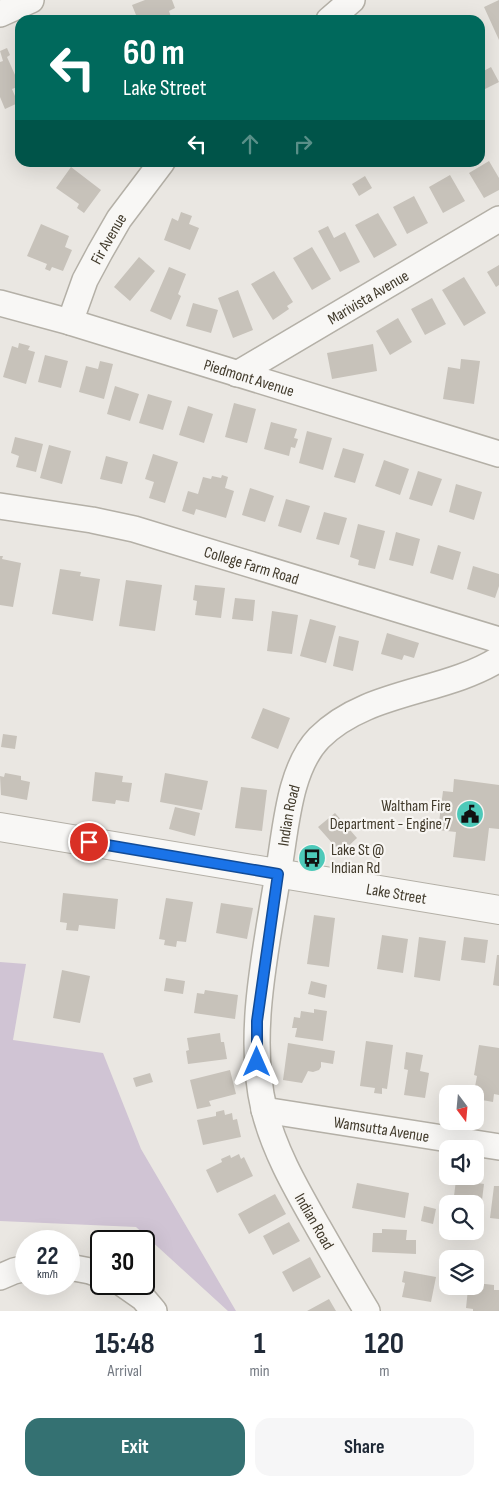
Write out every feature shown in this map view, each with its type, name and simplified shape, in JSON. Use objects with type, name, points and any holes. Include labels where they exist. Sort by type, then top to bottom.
[{"type":"street","points":[[0,14],[32,0]]},
{"type":"street","points":[[335,15],[352,0]]},
{"type":"street","name":"Fir Avenue","points":[[70,322],[85,280],[100,252],[119,219],[158,167]]},
{"type":"street","name":"Marivista Avenue","points":[[237,374],[499,219]]},
{"type":"street","name":"Piedmont Avenue","points":[[0,303],[70,322],[499,454]]},
{"type":"street","name":"College Farm Road","points":[[0,506],[92,520],[134,529],[499,640]]},
{"type":"street","name":"Indian Road","points":[[366,1311],[292,1181],[278,1150],[264,1110],[257,1062],[257,1021],[278,874],[294,786],[303,762],[318,739],[340,721],[365,707],[460,678],[483,669],[499,659]]},
{"type":"street","name":"Lake Street","points":[[0,827],[499,910]]},
{"type":"street","name":"Wamsutta Avenue","points":[[264,1110],[499,1147]]},
{"type":"street","points":[[0,1277],[15,1271]]},
{"type":"street","points":[[139,1295],[154,1311]]},
{"type":"shaded area","points":[[0,962],[26,964],[13,1040],[103,1053],[141,1149],[236,1311],[228,1311],[155,1244],[155,1230],[139,1230],[136,1227],[0,1221]]},
{"type":"building","points":[[145,0],[172,0],[175,8],[169,11],[170,15],[136,15],[132,5]]},
{"type":"building","points":[[499,0],[499,40],[484,7]]},
{"type":"building","points":[[7,48],[10,55],[7,57],[15,75],[15,88],[12,89],[15,96],[15,104],[5,109],[0,97],[0,62],[3,61],[0,51]]},
{"type":"building","points":[[491,67],[499,82],[485,89],[485,70]]},
{"type":"building","points":[[489,161],[499,178],[499,190],[484,198],[469,173],[479,167],[485,167],[485,163]]},
{"type":"building","points":[[71,167],[101,190],[84,213],[77,208],[79,204],[56,188]]},
{"type":"building","points":[[450,175],[465,201],[443,213],[429,187]]},
{"type":"building","points":[[365,176],[372,188],[359,196],[352,184]]},
{"type":"building","points":[[414,196],[428,223],[407,234],[393,207]]},
{"type":"building","points":[[181,212],[192,216],[189,224],[199,228],[190,250],[164,240],[172,218],[178,221]]},
{"type":"building","points":[[378,213],[397,245],[374,258],[355,225]]},
{"type":"building","points":[[41,224],[69,236],[65,247],[72,250],[63,271],[52,267],[50,271],[45,269],[47,264],[27,256]]},
{"type":"building","points":[[328,226],[334,238],[345,232],[360,262],[340,272],[318,231]]},
{"type":"building","points":[[312,247],[331,279],[312,290],[293,258]]},
{"type":"building","points":[[139,257],[155,271],[130,301],[114,287]]},
{"type":"building","points":[[499,265],[499,285],[496,287],[487,272]]},
{"type":"building","points":[[169,267],[186,274],[178,294],[181,296],[171,320],[150,311]]},
{"type":"building","points":[[274,271],[293,302],[287,306],[289,309],[273,320],[251,284]]},
{"type":"building","points":[[464,277],[486,313],[464,326],[442,290]]},
{"type":"building","points":[[238,290],[253,330],[233,338],[218,298]]},
{"type":"building","points":[[432,298],[446,324],[425,335],[411,309]]},
{"type":"building","points":[[193,303],[218,310],[211,333],[186,326]]},
{"type":"building","points":[[398,318],[412,342],[390,355],[376,331]]},
{"type":"building","points":[[19,343],[30,346],[28,350],[35,352],[26,384],[3,377],[12,346],[18,348]]},
{"type":"building","points":[[373,344],[377,371],[332,379],[327,353]]},
{"type":"building","points":[[45,355],[68,361],[61,388],[38,382]]},
{"type":"building","points":[[461,359],[480,361],[474,404],[443,399],[448,367],[460,369]]},
{"type":"building","points":[[100,361],[113,364],[104,399],[79,392],[86,366],[98,369]]},
{"type":"building","points":[[115,386],[139,394],[130,421],[107,414]]},
{"type":"building","points":[[148,394],[172,401],[163,430],[139,423]]},
{"type":"building","points":[[234,403],[256,409],[247,443],[225,437]]},
{"type":"building","points":[[188,406],[213,414],[204,443],[179,435]]},
{"type":"building","points":[[271,422],[297,429],[294,438],[298,439],[295,448],[291,447],[289,456],[264,449]]},
{"type":"building","points":[[307,431],[332,438],[323,470],[299,463]]},
{"type":"building","points":[[15,437],[43,444],[36,472],[16,467],[19,456],[11,453]]},
{"type":"building","points":[[49,445],[71,451],[62,484],[40,478]]},
{"type":"building","points":[[343,448],[364,454],[355,483],[334,477]]},
{"type":"building","points":[[153,454],[178,462],[165,503],[149,498],[154,482],[145,479]]},
{"type":"building","points":[[106,456],[128,462],[122,484],[100,479]]},
{"type":"building","points":[[384,460],[409,469],[400,495],[375,486]]},
{"type":"building","points":[[418,471],[442,479],[432,506],[409,499]]},
{"type":"building","points":[[222,475],[228,477],[225,488],[234,491],[226,518],[196,509],[194,515],[182,511],[188,491],[198,494],[203,477],[211,479],[212,476],[221,478]]},
{"type":"building","points":[[456,484],[482,492],[474,520],[449,512]]},
{"type":"building","points":[[250,488],[274,496],[265,522],[242,515]]},
{"type":"building","points":[[286,499],[310,506],[301,533],[278,526]]},
{"type":"building","points":[[324,512],[347,518],[339,545],[316,539]]},
{"type":"building","points":[[358,524],[385,531],[375,569],[358,565],[359,560],[350,557]]},
{"type":"building","points":[[396,532],[420,539],[413,566],[389,560]]},
{"type":"building","points":[[438,545],[461,552],[453,580],[430,573]]},
{"type":"building","points":[[0,556],[3,556],[2,559],[21,563],[13,607],[0,605]]},
{"type":"building","points":[[473,566],[499,574],[499,586],[495,598],[467,589]]},
{"type":"building","points":[[60,569],[81,572],[80,576],[100,579],[93,621],[52,614]]},
{"type":"building","points":[[126,580],[162,585],[155,631],[119,626]]},
{"type":"building","points":[[195,585],[225,588],[221,618],[195,615],[197,601],[193,600]]},
{"type":"building","points":[[235,598],[255,600],[253,621],[232,619]]},
{"type":"building","points":[[272,611],[298,615],[292,654],[267,651]]},
{"type":"building","points":[[310,619],[336,626],[326,663],[300,656]]},
{"type":"building","points":[[387,633],[419,643],[414,658],[404,655],[402,660],[381,654]]},
{"type":"building","points":[[339,636],[359,641],[353,671],[333,666]]},
{"type":"building","points":[[263,708],[290,718],[278,749],[251,738]]},
{"type":"building","points":[[3,734],[17,736],[15,749],[1,747]]},
{"type":"building","points":[[95,772],[123,776],[122,782],[132,783],[129,802],[116,800],[115,804],[92,801]]},
{"type":"building","points":[[5,773],[21,776],[21,780],[30,782],[27,800],[1,795],[0,776],[4,777]]},
{"type":"building","points":[[165,773],[208,781],[202,810],[160,802]]},
{"type":"building","name":"Waltham Fire Department - Engine 7","points":[[454,779],[499,785],[499,829],[489,828],[485,861],[453,857],[456,832],[438,830],[443,791],[453,792]]},
{"type":"building","points":[[241,787],[267,790],[262,831],[235,828]]},
{"type":"building","points":[[175,807],[200,813],[195,836],[169,829]]},
{"type":"building","points":[[335,813],[357,838],[341,853],[318,827]]},
{"type":"building","points":[[63,893],[118,899],[115,929],[79,925],[78,931],[66,930],[67,923],[60,922]]},
{"type":"building","points":[[166,898],[193,902],[186,942],[177,941],[176,947],[164,945],[165,940],[159,939]]},
{"type":"building","points":[[221,903],[253,908],[247,939],[216,933]]},
{"type":"building","points":[[314,915],[335,918],[329,967],[307,964]]},
{"type":"building","points":[[382,935],[408,939],[403,973],[377,969]]},
{"type":"building","points":[[419,937],[446,941],[440,981],[414,977]]},
{"type":"building","points":[[464,937],[488,940],[485,963],[461,960]]},
{"type":"building","points":[[497,955],[499,955],[499,986],[493,985]]},
{"type":"building","points":[[62,970],[90,976],[80,1023],[53,1018]]},
{"type":"building","points":[[166,978],[185,981],[183,994],[164,991]]},
{"type":"building","points":[[311,981],[327,985],[325,998],[308,994]]},
{"type":"building","points":[[205,990],[238,995],[235,1019],[194,1013],[197,993],[204,994]]},
{"type":"building","points":[[314,1009],[327,1011],[323,1041],[295,1037],[297,1028],[292,1028],[294,1017],[300,1018],[301,1011],[314,1013]]},
{"type":"building","points":[[220,1033],[221,1042],[224,1042],[227,1059],[188,1064],[186,1051],[189,1050],[187,1038]]},
{"type":"building","points":[[366,1041],[393,1045],[387,1089],[382,1088],[382,1094],[374,1093],[375,1088],[360,1086]]},
{"type":"building","points":[[288,1043],[335,1051],[333,1064],[321,1062],[319,1070],[308,1071],[302,1083],[283,1080]]},
{"type":"building","points":[[479,1045],[499,1048],[499,1095],[494,1094],[493,1102],[484,1100],[484,1085],[475,1085],[477,1076],[474,1075]]},
{"type":"building","points":[[406,1052],[423,1055],[420,1071],[429,1073],[425,1098],[404,1095],[408,1070],[404,1069]]},
{"type":"building","points":[[230,1070],[236,1094],[209,1101],[211,1106],[197,1109],[190,1080]]},
{"type":"building","points":[[150,1073],[153,1082],[136,1087],[133,1078]]},
{"type":"building","points":[[224,1110],[225,1115],[232,1113],[233,1120],[237,1119],[241,1137],[203,1145],[197,1120],[216,1116],[216,1112]]},
{"type":"building","points":[[239,1154],[241,1159],[244,1157],[253,1176],[217,1193],[206,1170],[222,1162],[221,1159],[230,1155],[231,1158]]},
{"type":"building","points":[[357,1183],[409,1193],[405,1218],[352,1208]]},
{"type":"building","points":[[455,1185],[484,1185],[483,1195],[454,1195]]},
{"type":"building","points":[[494,1186],[499,1186],[499,1219],[490,1218]]},
{"type":"building","points":[[275,1194],[286,1214],[249,1234],[238,1214]]},
{"type":"building","points":[[424,1206],[436,1209],[433,1224],[421,1221]]},
{"type":"building","points":[[289,1222],[300,1241],[273,1255],[263,1236]]},
{"type":"building","points":[[382,1229],[407,1230],[406,1240],[416,1240],[416,1254],[372,1252],[373,1233],[382,1233]]},
{"type":"building","points":[[310,1257],[321,1277],[293,1292],[282,1272]]},
{"type":"building","points":[[404,1271],[436,1277],[431,1302],[402,1297],[405,1283],[402,1282]]},
{"type":"building","points":[[484,1284],[494,1285],[494,1290],[499,1290],[499,1311],[473,1311],[473,1309],[466,1308],[467,1295],[484,1295]]},
{"type":"building","points":[[329,1299],[336,1311],[307,1311]]},
{"type":"place","name":"Waltham Fire Department - Engine 7","points":[[470,814]]},
{"type":"place","name":"Lake St @ Indian Rd","points":[[312,858]]},
{"type":"route","points":[[89,842],[278,874],[257,1021],[257,1062]]}]
